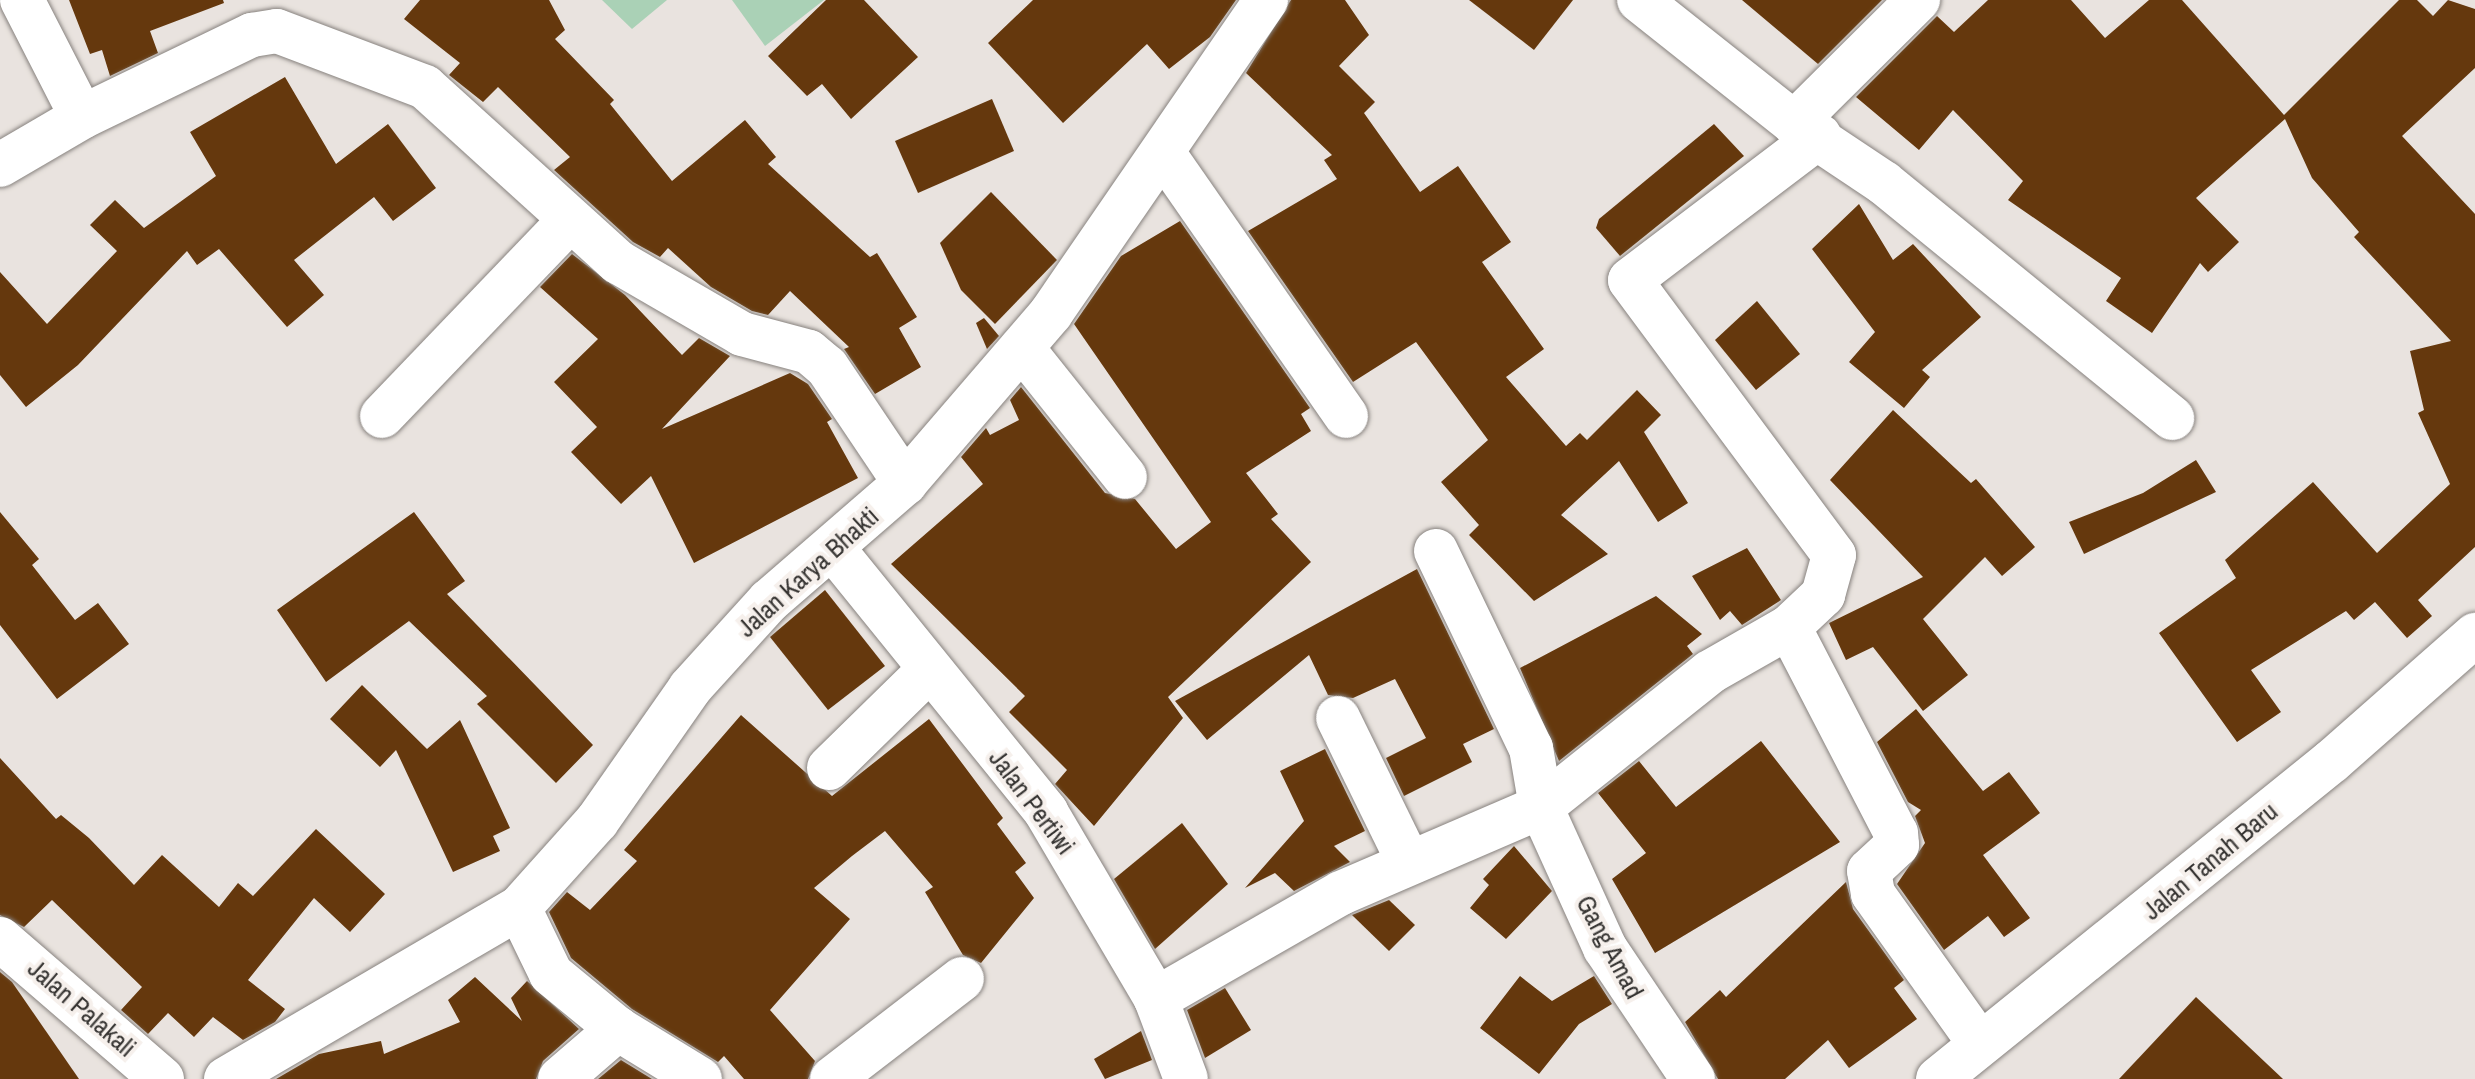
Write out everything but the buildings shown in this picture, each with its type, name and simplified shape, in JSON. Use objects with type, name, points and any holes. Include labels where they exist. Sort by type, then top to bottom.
[{"type":"street","points":[[22,0],[82,117]]},
{"type":"street","name":"Jalan Karya Bhakti","points":[[226,1079],[519,908],[597,821],[690,688],[769,601],[835,551],[905,483],[1022,348],[1164,154],[1266,0]]},
{"type":"street","points":[[1639,0],[2172,418]]},
{"type":"street","points":[[1156,999],[1341,893],[1541,807],[1736,653],[1789,627],[1823,595],[1834,555],[1630,280],[1807,130],[1918,0]]},
{"type":"street","points":[[0,165],[82,117],[252,35],[277,31],[425,87],[567,223],[618,262],[742,334],[809,352],[827,367],[905,483]]},
{"type":"street","points":[[1164,154],[1346,416]]},
{"type":"street","points":[[382,416],[567,223]]},
{"type":"street","points":[[1022,348],[1125,477]]},
{"type":"street","name":"Jalan Pertiwi","points":[[835,551],[928,671],[1046,812],[1156,999],[1186,1079]]},
{"type":"street","name":"Gang Amad","points":[[1436,551],[1531,748],[1541,807],[1605,948],[1693,1079]]},
{"type":"street","points":[[1789,627],[1896,833],[1897,845],[1869,871],[1873,894],[1980,1044]]},
{"type":"street","name":"Jalan Tanah Baru","points":[[1938,1079],[2332,761],[2475,635]]},
{"type":"street","points":[[829,768],[928,671]]},
{"type":"street","points":[[1338,718],[1409,863]]},
{"type":"street","points":[[519,908],[551,974],[618,1029],[700,1079]]},
{"type":"street","name":"Jalan Palakali","points":[[0,939],[162,1079]]},
{"type":"street","points":[[832,1079],[962,979]]},
{"type":"street","points":[[560,1079],[618,1029]]},
{"type":"green space","points":[[602,0],[667,0],[632,29]]},
{"type":"green space","points":[[732,0],[824,0],[765,46]]}]
